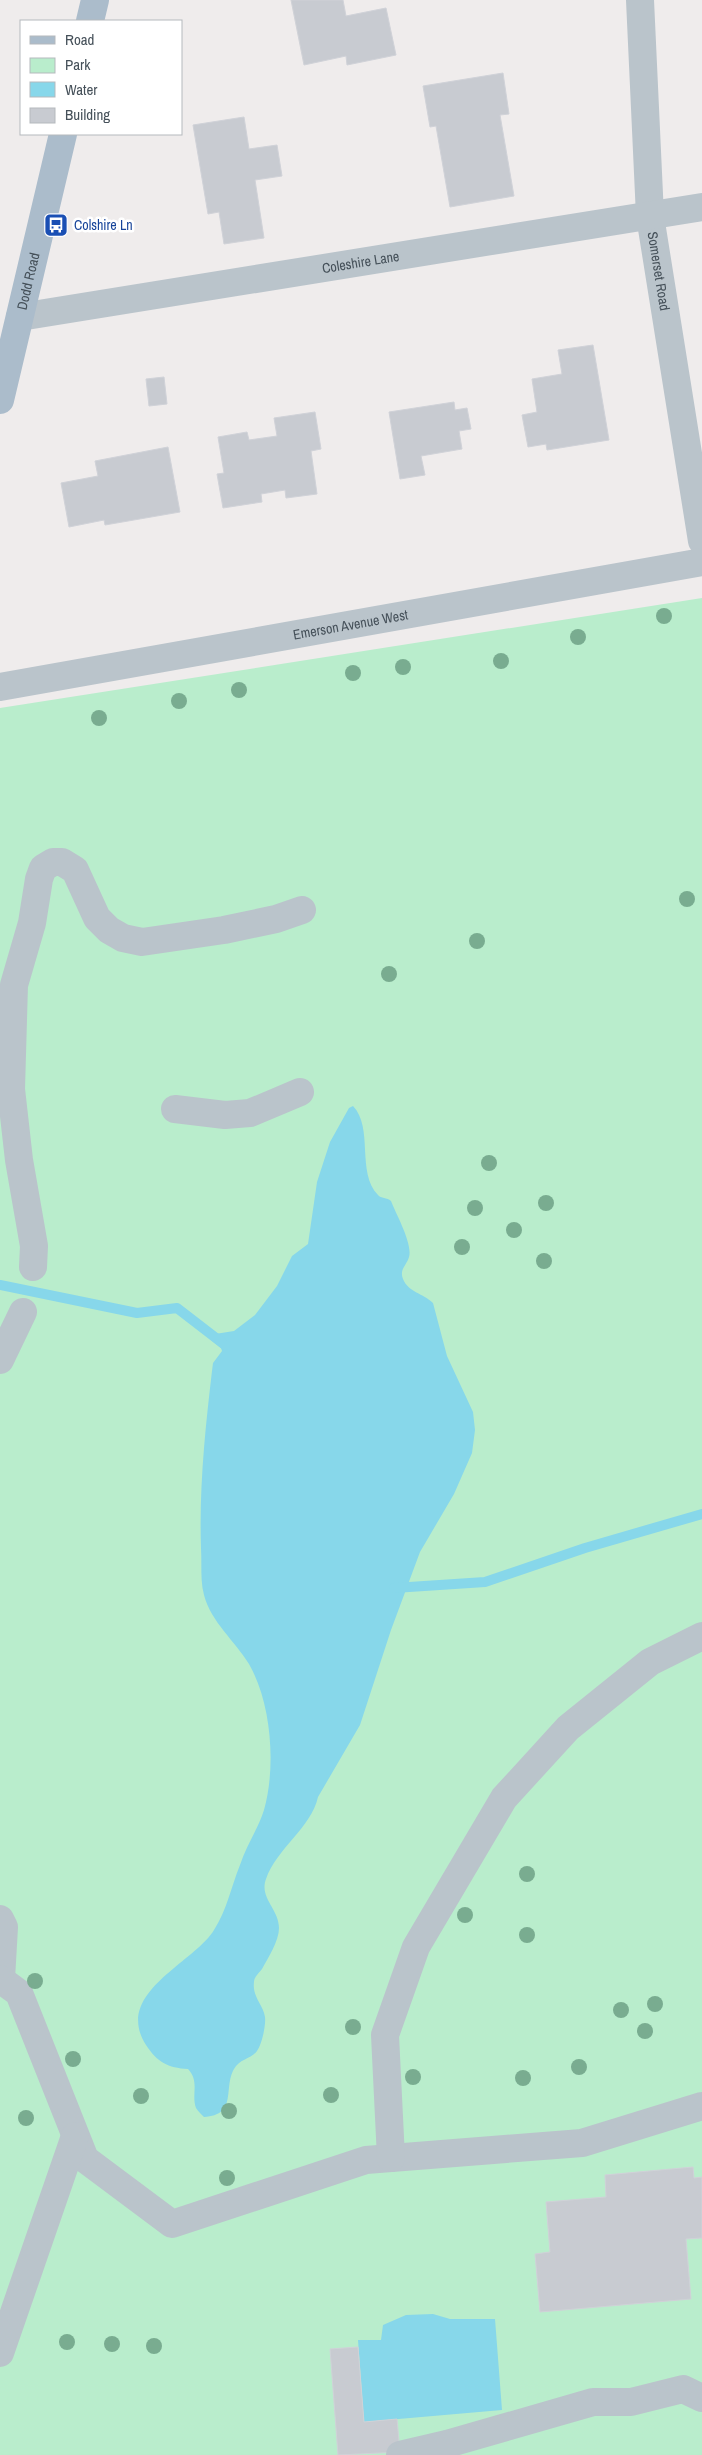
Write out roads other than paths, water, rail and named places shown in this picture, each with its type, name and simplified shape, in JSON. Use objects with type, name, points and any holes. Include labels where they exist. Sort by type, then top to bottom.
[{"type":"main road","points":[[90,20],[96,0]]},
{"type":"main road","name":"Dodd Road","points":[[0,400],[64,135]]},
{"type":"street","name":"Somerset Road","points":[[640,0],[650,216],[702,541]]},
{"type":"street","name":"Coleshire Lane","points":[[20,316],[702,207]]},
{"type":"street","name":"Emerson Avenue West","points":[[0,686],[702,562]]},
{"type":"street","points":[[33,1267],[34,1246],[19,1160],[11,1090],[14,985],[32,923],[38,879],[43,868],[53,862],[62,862],[74,870],[97,918],[109,930],[123,938],[142,942],[224,930],[276,919],[302,910]]},
{"type":"street","points":[[175,1109],[226,1115],[250,1113],[300,1092]]},
{"type":"street","points":[[0,1360],[23,1312]]},
{"type":"street","points":[[391,2158],[385,2035],[416,1946],[504,1798],[568,1728],[650,1662],[702,1636]]},
{"type":"street","points":[[0,1918],[4,1927],[0,1979],[19,1993],[85,2159],[172,2224],[366,2160],[582,2143],[702,2106]]},
{"type":"street","points":[[0,2353],[75,2136]]},
{"type":"street","points":[[400,2455],[447,2444],[593,2402],[630,2402],[682,2389],[702,2398]]},
{"type":"water","points":[[353,1106],[363,1126],[366,1163],[371,1185],[379,1196],[391,1201],[409,1245],[409,1257],[403,1270],[403,1279],[412,1290],[433,1303],[447,1356],[473,1412],[475,1430],[472,1453],[454,1494],[420,1552],[391,1630],[360,1725],[318,1797],[308,1819],[278,1857],[266,1879],[265,1892],[276,1915],[279,1933],[273,1949],[254,1980],[256,1996],[265,2017],[262,2039],[257,2051],[239,2063],[234,2069],[226,2106],[215,2115],[204,2117],[196,2108],[192,2074],[188,2069],[169,2065],[154,2056],[146,2045],[139,2027],[140,2010],[147,1995],[160,1981],[204,1943],[214,1930],[226,1906],[243,1858],[259,1824],[268,1793],[270,1775],[270,1736],[263,1698],[257,1680],[249,1664],[212,1614],[207,1605],[203,1589],[201,1504],[203,1460],[213,1363],[222,1351],[211,1340],[215,1334],[234,1331],[255,1315],[277,1286],[292,1256],[308,1244],[317,1182],[330,1142],[349,1108]]},
{"type":"water","points":[[433,2314],[450,2319],[495,2319],[502,2410],[364,2422],[358,2340],[381,2340],[383,2325],[406,2315]]},
{"type":"waterway","points":[[0,1285],[137,1313],[177,1308],[225,1345]]},
{"type":"waterway","points":[[394,1588],[485,1582],[585,1548],[702,1514]]},
{"type":"place","name":"Colshire Ln","points":[[56,225]]}]
